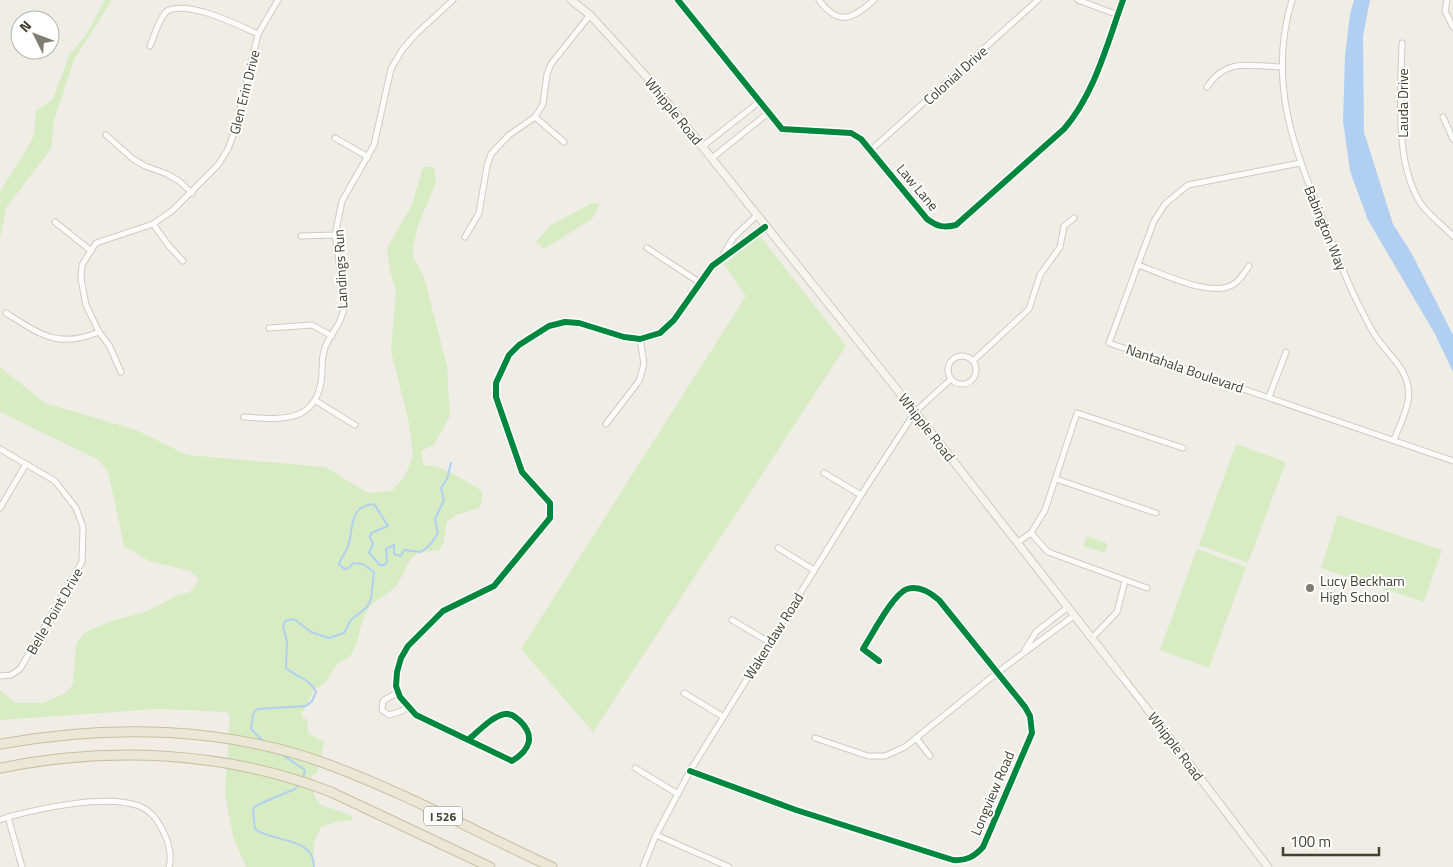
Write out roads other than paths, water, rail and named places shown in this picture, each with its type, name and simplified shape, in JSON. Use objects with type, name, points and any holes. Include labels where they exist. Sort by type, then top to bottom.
[{"type":"highway","name":"I 526","points":[[0,744],[96,732],[148,731],[210,736],[254,744],[335,767],[552,867]]},
{"type":"highway","name":"I 526","points":[[0,770],[22,764],[118,755],[207,760],[258,770],[331,792],[490,867]]},
{"type":"main road","name":"Whipple Road","points":[[571,0],[590,15],[645,76],[703,146],[758,215],[765,227],[1018,542],[1120,674]]},
{"type":"main road","name":"Whipple Road","points":[[1145,706],[1268,867]]},
{"type":"street","name":"Glen Erin Drive","points":[[90,250],[105,239],[131,233],[153,224],[192,194],[218,165],[228,149],[235,130],[258,34],[278,0]]},
{"type":"street","name":"Landings Run","points":[[316,400],[322,382],[324,350],[340,323],[344,302],[335,235],[342,201],[374,145],[391,69],[402,50],[416,34],[453,0]]},
{"type":"street","name":"Law Lane","points":[[678,0],[782,129],[851,134],[871,150],[927,219],[937,226],[956,225],[1064,129],[1079,111],[1091,87],[1124,0]]},
{"type":"street","points":[[819,0],[827,10],[838,16],[847,17],[857,15],[874,0]]},
{"type":"street","name":"Colonial Drive","points":[[871,150],[1038,0]]},
{"type":"street","points":[[1078,0],[1118,15]]},
{"type":"street","name":"Babington Way","points":[[1292,0],[1284,38],[1281,67],[1290,131],[1300,163],[1352,290],[1377,338],[1401,368],[1406,378],[1409,387],[1408,399],[1394,440]]},
{"type":"street","points":[[1447,0],[1445,10],[1453,27]]},
{"type":"street","points":[[150,46],[165,12],[177,6],[192,6],[258,34]]},
{"type":"street","points":[[465,237],[479,213],[487,166],[491,154],[509,135],[535,117],[543,104],[547,74],[551,64],[590,15]]},
{"type":"street","name":"Lauda Drive","points":[[1402,43],[1400,136],[1409,172],[1417,196],[1425,209],[1453,236]]},
{"type":"street","points":[[1207,87],[1216,75],[1226,68],[1237,66],[1281,67]]},
{"type":"street","points":[[703,146],[759,102]]},
{"type":"street","points":[[712,158],[768,114]]},
{"type":"street","points":[[535,117],[564,142]]},
{"type":"street","points":[[1443,117],[1453,139]]},
{"type":"street","points":[[106,135],[133,159],[145,166],[168,174],[179,181],[192,194]]},
{"type":"street","points":[[335,138],[368,157]]},
{"type":"street","name":"Nantahala Boulevard","points":[[1300,163],[1188,185],[1180,190],[1158,212],[1109,343],[1453,461]]},
{"type":"street","points":[[722,258],[733,238],[758,215]]},
{"type":"street","points":[[973,361],[1029,309],[1040,275],[1060,247],[1064,226],[1074,218]]},
{"type":"street","points":[[55,222],[90,250],[82,265],[81,279],[86,306],[99,332],[110,345],[122,372]]},
{"type":"street","points":[[153,224],[183,261]]},
{"type":"street","points":[[469,739],[504,714],[512,715],[530,734],[528,746],[522,754],[512,761],[416,715],[407,707],[398,692],[397,672],[400,658],[408,646],[443,611],[494,586],[550,518],[550,503],[522,472],[496,397],[496,383],[508,355],[519,345],[549,326],[565,322],[579,323],[624,337],[640,339],[660,333],[674,320],[712,266],[765,227]]},
{"type":"street","points":[[301,236],[335,235]]},
{"type":"street","points":[[647,248],[699,282]]},
{"type":"street","points":[[1138,265],[1210,290],[1224,289],[1236,283],[1249,266]]},
{"type":"street","points":[[6,313],[38,333],[59,340],[79,340],[99,332]]},
{"type":"street","points":[[269,328],[312,326],[332,336]]},
{"type":"street","points":[[606,424],[639,381],[644,364],[640,339]]},
{"type":"street","points":[[1269,397],[1286,352]]},
{"type":"street","points":[[965,357],[973,361],[975,375],[969,382],[960,384],[951,379],[948,371],[953,360],[965,357]]},
{"type":"street","name":"Wakendaw Road","points":[[643,867],[656,835],[722,716],[861,495],[915,412],[951,379]]},
{"type":"street","points":[[244,416],[289,418],[308,409],[316,400],[355,425]]},
{"type":"street","points":[[1018,542],[1031,533],[1040,520],[1056,479],[1077,413],[1183,448]]},
{"type":"street","name":"Belle Point Drive","points":[[0,449],[55,481],[76,508],[83,526],[82,562],[20,670],[11,675],[0,676]]},
{"type":"street","points":[[0,508],[26,464]]},
{"type":"street","points":[[824,473],[861,495]]},
{"type":"street","points":[[1056,479],[1156,513]]},
{"type":"street","points":[[1031,533],[1048,552],[1147,588]]},
{"type":"street","points":[[778,548],[814,570]]},
{"type":"street","points":[[1092,637],[1117,612],[1125,581]]},
{"type":"street","name":"Longview Road","points":[[690,771],[796,810],[953,860],[963,860],[977,854],[983,847],[1032,733],[1030,716],[998,672],[939,600],[929,592],[918,588],[906,589],[896,598],[863,649],[879,661]]},
{"type":"street","points":[[1024,653],[1036,632],[1068,607]]},
{"type":"street","points":[[815,738],[868,756],[885,756],[917,739],[998,672],[1075,615]]},
{"type":"street","points":[[732,620],[769,642]]},
{"type":"street","name":"Whipple Road","points":[[1120,674],[1145,706]]},
{"type":"street","points":[[398,692],[383,701],[382,710],[389,715],[402,711],[407,707]]},
{"type":"street","points":[[684,693],[722,716]]},
{"type":"street","points":[[917,739],[930,756]]},
{"type":"street","points":[[635,768],[678,794]]},
{"type":"street","points":[[0,820],[40,809],[116,801],[140,806],[157,818],[168,842],[170,867]]},
{"type":"street","points":[[8,817],[22,867]]},
{"type":"street","points":[[656,835],[729,867]]},
{"type":"water","points":[[1354,0],[1370,0],[1363,36],[1364,132],[1393,224],[1412,254],[1453,335],[1453,372],[1435,334],[1368,220],[1350,171],[1343,121],[1345,56],[1350,14]]},
{"type":"waterway","points":[[263,741],[251,729],[253,714],[257,709],[306,706],[312,701],[316,692],[307,681],[286,668],[287,641],[283,627],[285,621],[294,619],[311,632],[329,638],[344,633],[351,620],[367,607],[371,599],[374,572],[363,564],[353,563],[349,568],[344,569],[339,564],[348,546],[353,519],[356,514],[360,509],[374,504],[388,526],[371,533],[370,537],[373,544],[369,553],[380,565],[384,565],[387,562],[386,549],[394,545],[394,554],[401,556],[404,550],[421,552],[430,545],[438,533],[435,519],[444,500],[441,488],[447,479],[451,463]]},
{"type":"waterway","points":[[281,754],[305,770],[303,778]]},
{"type":"waterway","points":[[299,784],[295,789],[257,805],[253,809],[255,829],[300,845],[312,857],[314,867]]},
{"type":"place","name":"Lucy Beckham High School","points":[[1310,588]]}]
